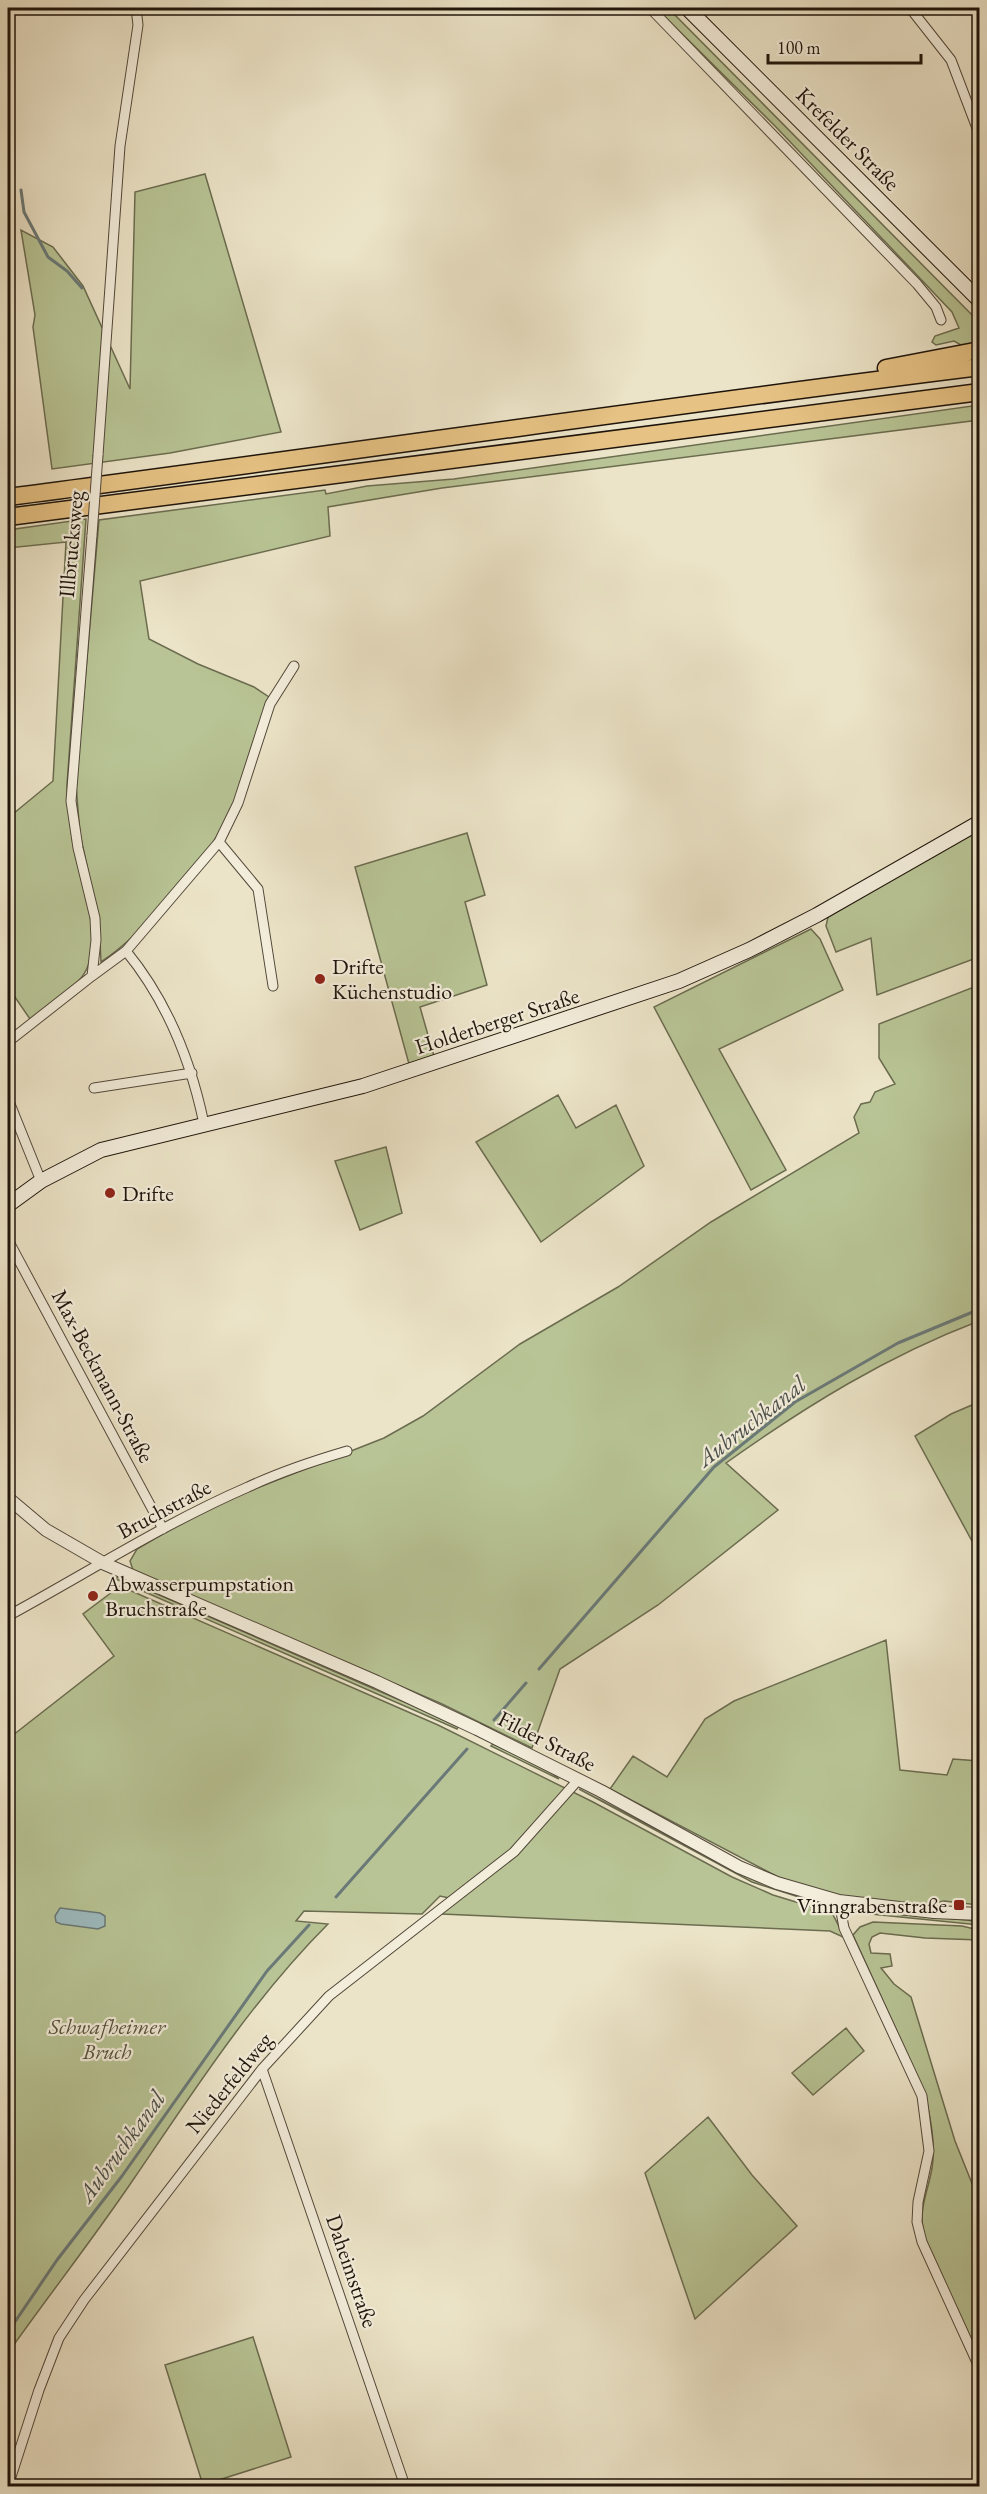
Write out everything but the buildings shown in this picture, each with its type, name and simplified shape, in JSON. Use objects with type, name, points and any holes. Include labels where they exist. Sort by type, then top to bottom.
[{"type":"highway","points":[[771,392],[802,382],[980,351]]},
{"type":"highway","points":[[8,497],[447,439],[771,392],[980,367]]},
{"type":"highway","points":[[8,517],[980,392]]},
{"type":"main road","name":"Krefelder Straße","points":[[687,8],[980,301]]},
{"type":"main road","name":"Holderberger Straße","points":[[8,1205],[41,1181],[101,1150],[363,1086],[679,981],[749,950],[817,915],[980,822]]},
{"type":"street","name":"Illbrucksweg","points":[[92,976],[96,940],[95,918],[78,848],[71,801],[120,146],[138,25],[136,8]]},
{"type":"street","points":[[650,8],[917,284],[936,307],[940,320]]},
{"type":"street","points":[[910,8],[951,60],[980,136]]},
{"type":"street","points":[[8,1042],[126,951],[219,842],[238,803],[270,704],[294,666]]},
{"type":"street","points":[[219,842],[258,889],[273,986]]},
{"type":"street","points":[[126,951],[157,992],[192,1073],[204,1124]]},
{"type":"street","points":[[94,1088],[192,1073]]},
{"type":"street","points":[[8,1099],[41,1181]]},
{"type":"street","name":"Max-Beckmann-Straße","points":[[8,1240],[163,1529]]},
{"type":"street","name":"Bruchstraße","points":[[8,1616],[105,1564],[163,1529],[246,1488],[288,1470],[346,1450]]},
{"type":"street","name":"Filder Straße","points":[[8,1498],[46,1530],[105,1564],[377,1682],[578,1780],[739,1867],[777,1883],[839,1901],[934,1912],[980,1914]]},
{"type":"street","name":"Niederfeldweg","points":[[8,2487],[59,2338],[84,2300],[262,2069],[329,1996],[514,1852],[578,1780]]},
{"type":"street","points":[[839,1901],[844,1928],[922,2096],[929,2151],[917,2222],[922,2242],[980,2368]]},
{"type":"street","name":"Daheimstraße","points":[[262,2069],[405,2487]]},
{"type":"green space","points":[[656,8],[668,8],[979,322],[979,343],[961,345],[954,341],[936,345],[932,342],[935,336],[959,328],[952,312],[775,126]]},
{"type":"green space","points":[[205,174],[281,432],[170,453],[52,469],[33,327],[35,315],[21,230],[53,247],[83,286],[130,389],[135,192]]},
{"type":"green space","points":[[979,405],[979,420],[442,488],[328,507],[330,536],[140,581],[149,639],[198,664],[254,687],[269,697],[235,802],[212,844],[157,912],[119,949],[101,962],[99,921],[80,834],[76,785],[99,520],[325,490],[326,494],[367,486],[454,479]]},
{"type":"green space","points":[[86,519],[67,785],[72,836],[90,917],[92,951],[81,978],[63,995],[30,1019],[8,987],[8,818],[53,781],[66,542],[8,548],[8,530]]},
{"type":"green space","points":[[979,829],[979,957],[877,995],[871,938],[836,952],[826,926],[828,917]]},
{"type":"green space","points":[[467,833],[485,895],[465,902],[487,985],[420,1007],[434,1056],[409,1064],[355,867]]},
{"type":"green space","points":[[811,929],[820,939],[843,990],[719,1049],[786,1170],[751,1190],[654,1007]]},
{"type":"green space","points":[[979,985],[979,1321],[880,1366],[817,1402],[726,1463],[778,1510],[658,1605],[560,1669],[532,1748],[442,1704],[133,1570],[130,1561],[137,1549],[169,1530],[239,1495],[384,1438],[423,1416],[520,1344],[618,1287],[711,1222],[859,1133],[854,1117],[861,1104],[870,1102],[875,1092],[895,1084],[879,1058],[879,1024]]},
{"type":"green space","points":[[558,1095],[576,1128],[616,1105],[644,1166],[541,1242],[476,1142]]},
{"type":"green space","points":[[386,1147],[402,1213],[360,1230],[335,1161]]},
{"type":"green space","points":[[979,1402],[979,1554],[915,1436],[951,1414]]},
{"type":"green space","points":[[118,1577],[458,1727],[457,1729],[129,1585],[116,1579]]},
{"type":"green space","name":"Schwafheimer Bruch","points":[[120,1586],[438,1725],[593,1802],[732,1877],[773,1895],[832,1913],[845,1938],[830,1931],[442,1914],[454,1899],[440,1896],[422,1914],[304,1911],[296,1921],[328,1924],[274,1984],[224,2048],[118,2202],[8,2353],[8,1739],[114,1656],[83,1614]]},
{"type":"green space","points":[[886,1640],[900,1770],[947,1775],[953,1759],[979,1761],[979,1905],[944,1901],[925,1905],[839,1897],[778,1877],[610,1789],[633,1756],[667,1777],[705,1719],[734,1701]]},
{"type":"green space","points":[[493,1744],[551,1772],[559,1779],[491,1746]]},
{"type":"green space","points":[[579,1789],[756,1881],[830,1907],[752,1882]]},
{"type":"green space","points":[[851,1912],[967,1920],[979,1922],[979,1925]]},
{"type":"green space","points":[[873,1922],[962,1926],[979,1930],[979,1940],[925,1938],[880,1933],[872,1937],[869,1944],[871,1953],[890,1954],[892,1966],[881,1968],[894,1984],[911,1997],[955,2141],[979,2201],[979,2360],[925,2241],[922,2211],[933,2159],[930,2121],[925,2093],[853,1935],[860,1927]]},
{"type":"green space","points":[[846,2028],[864,2051],[813,2095],[792,2073]]},
{"type":"green space","points":[[708,2117],[752,2175],[797,2226],[695,2319],[645,2173]]},
{"type":"green space","points":[[253,2337],[291,2457],[203,2485],[165,2365]]},
{"type":"water","points":[[60,1908],[100,1913],[105,1916],[105,1926],[98,1929],[56,1922],[55,1916]]},
{"type":"waterway","points":[[21,190],[24,212],[48,257],[67,271],[82,288]]},
{"type":"waterway","name":"Aubruchkanal","points":[[539,1669],[714,1467],[795,1402],[898,1343],[980,1309]]},
{"type":"waterway","name":"Aubruchkanal","points":[[494,1720],[526,1683]]},
{"type":"waterway","name":"Aubruchkanal","points":[[336,1897],[467,1749]]},
{"type":"waterway","name":"Aubruchkanal","points":[[8,2332],[57,2260],[122,2176],[267,1971],[309,1925]]},
{"type":"place","name":"Drifte Küchenstudio","points":[[320,979]]},
{"type":"place","name":"Drifte","points":[[110,1193]]},
{"type":"place","name":"Abwasserpumpstation Bruchstraße","points":[[93,1596]]},
{"type":"place","name":"Vinngrabenstraße","points":[[959,1905]]}]
